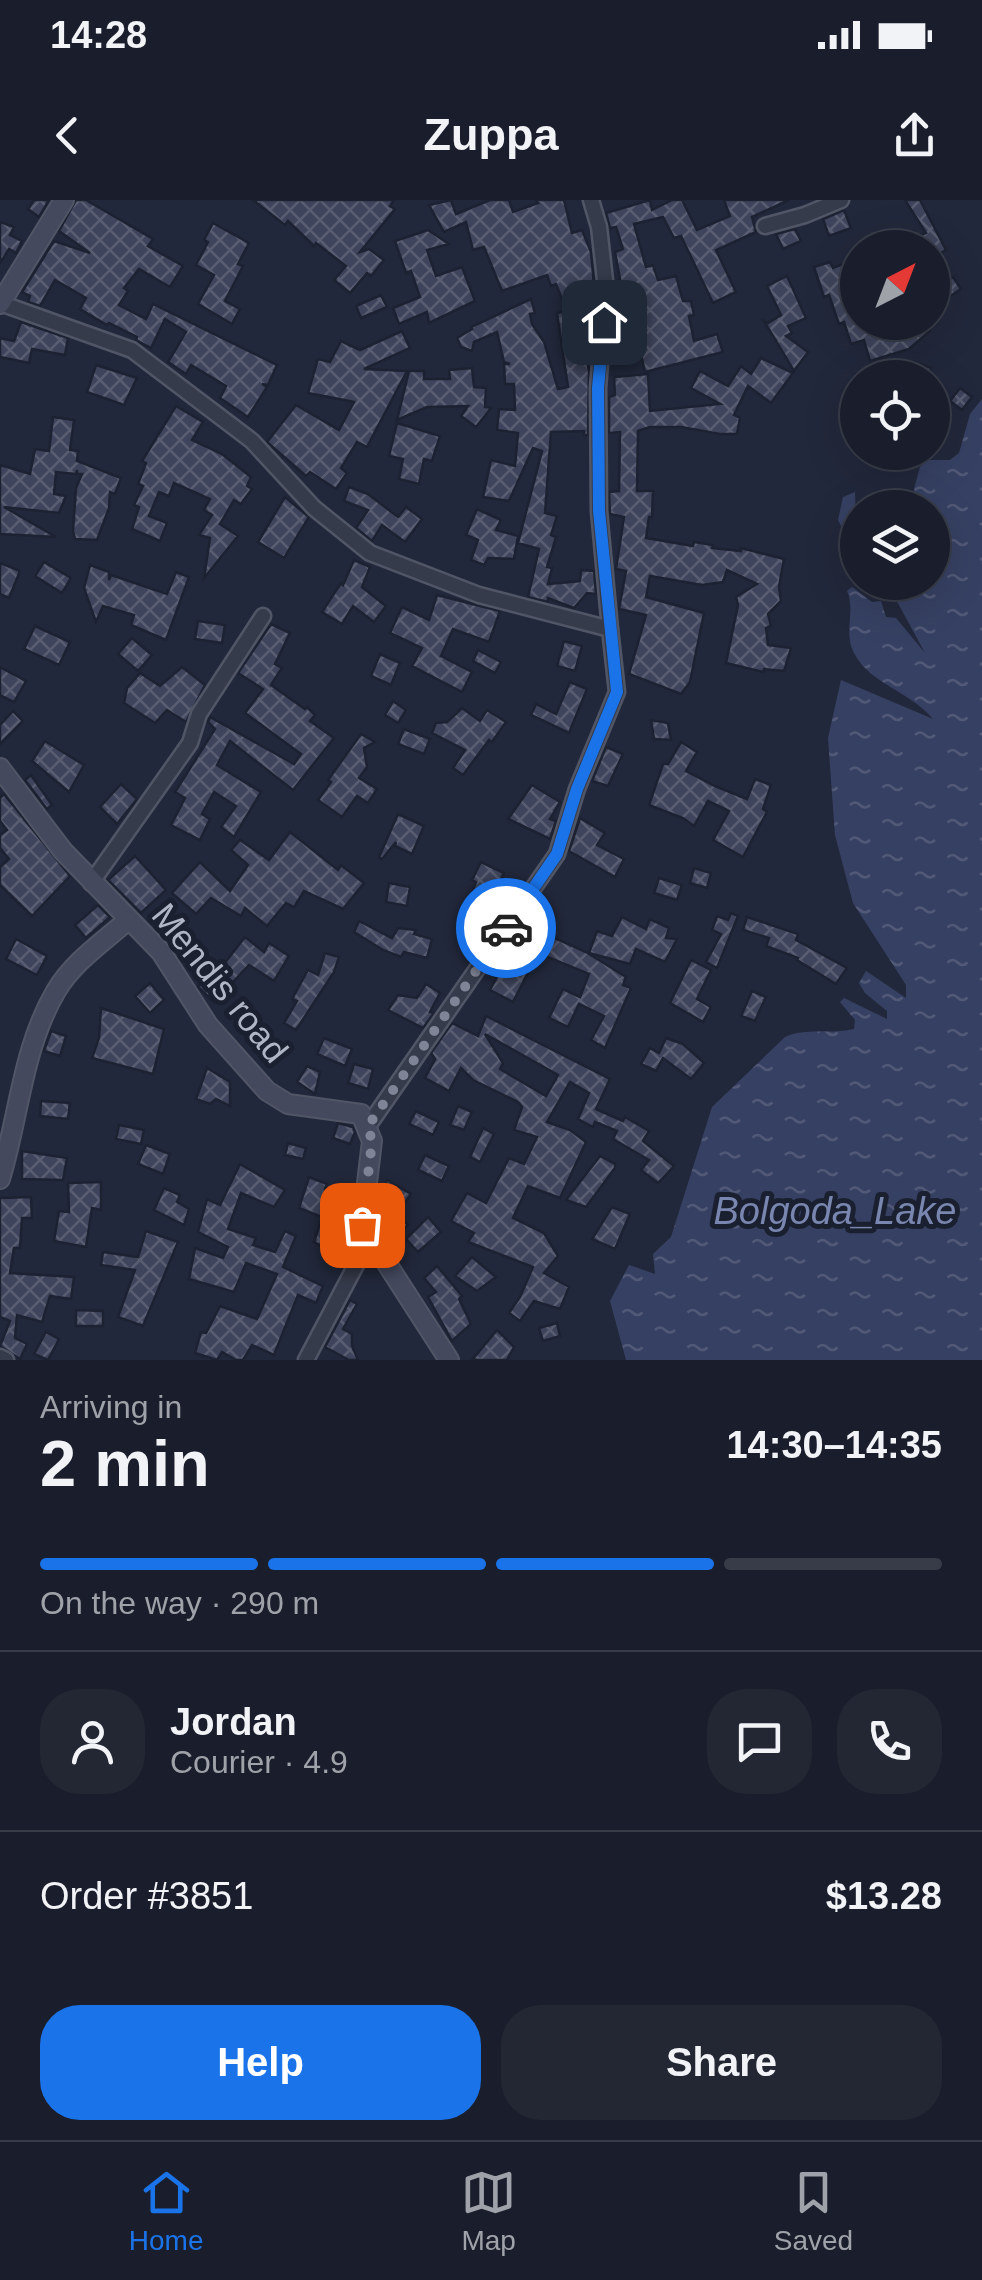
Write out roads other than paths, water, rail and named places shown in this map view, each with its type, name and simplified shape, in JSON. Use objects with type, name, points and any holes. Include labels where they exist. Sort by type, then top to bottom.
[{"type":"street","points":[[64,200],[0,303],[132,350],[252,441],[314,508],[370,553],[479,595],[610,629]]},
{"type":"street","points":[[306,1360],[357,1263],[372,1142],[368,1126],[557,854],[577,789],[617,692],[598,493],[598,388],[606,290],[599,228],[591,200]]},
{"type":"street","points":[[764,226],[841,200]]},
{"type":"street","points":[[91,882],[190,743],[199,714],[263,616]]},
{"type":"street","name":"Mendis road","points":[[0,768],[91,882],[161,952],[208,1026],[266,1092],[288,1104],[361,1114],[368,1126]]},
{"type":"street","points":[[0,1179],[26,1064],[56,990],[74,967],[128,920]]},
{"type":"street","points":[[362,1225],[449,1360]]},
{"type":"water","name":"Bolgoda_Lake","points":[[982,399],[982,1360],[626,1360],[610,1301],[629,1265],[655,1274],[653,1254],[671,1237],[712,1107],[785,1037],[801,1032],[854,1029],[855,1020],[840,1002],[844,998],[887,1019],[887,1011],[859,983],[866,971],[906,998],[906,985],[853,903],[835,835],[828,738],[841,680],[933,719],[861,664],[851,645],[849,600],[881,601],[886,617],[896,618],[925,653],[896,600],[950,600],[950,490],[914,490],[919,470],[950,470],[950,460],[959,453],[970,414]]}]
